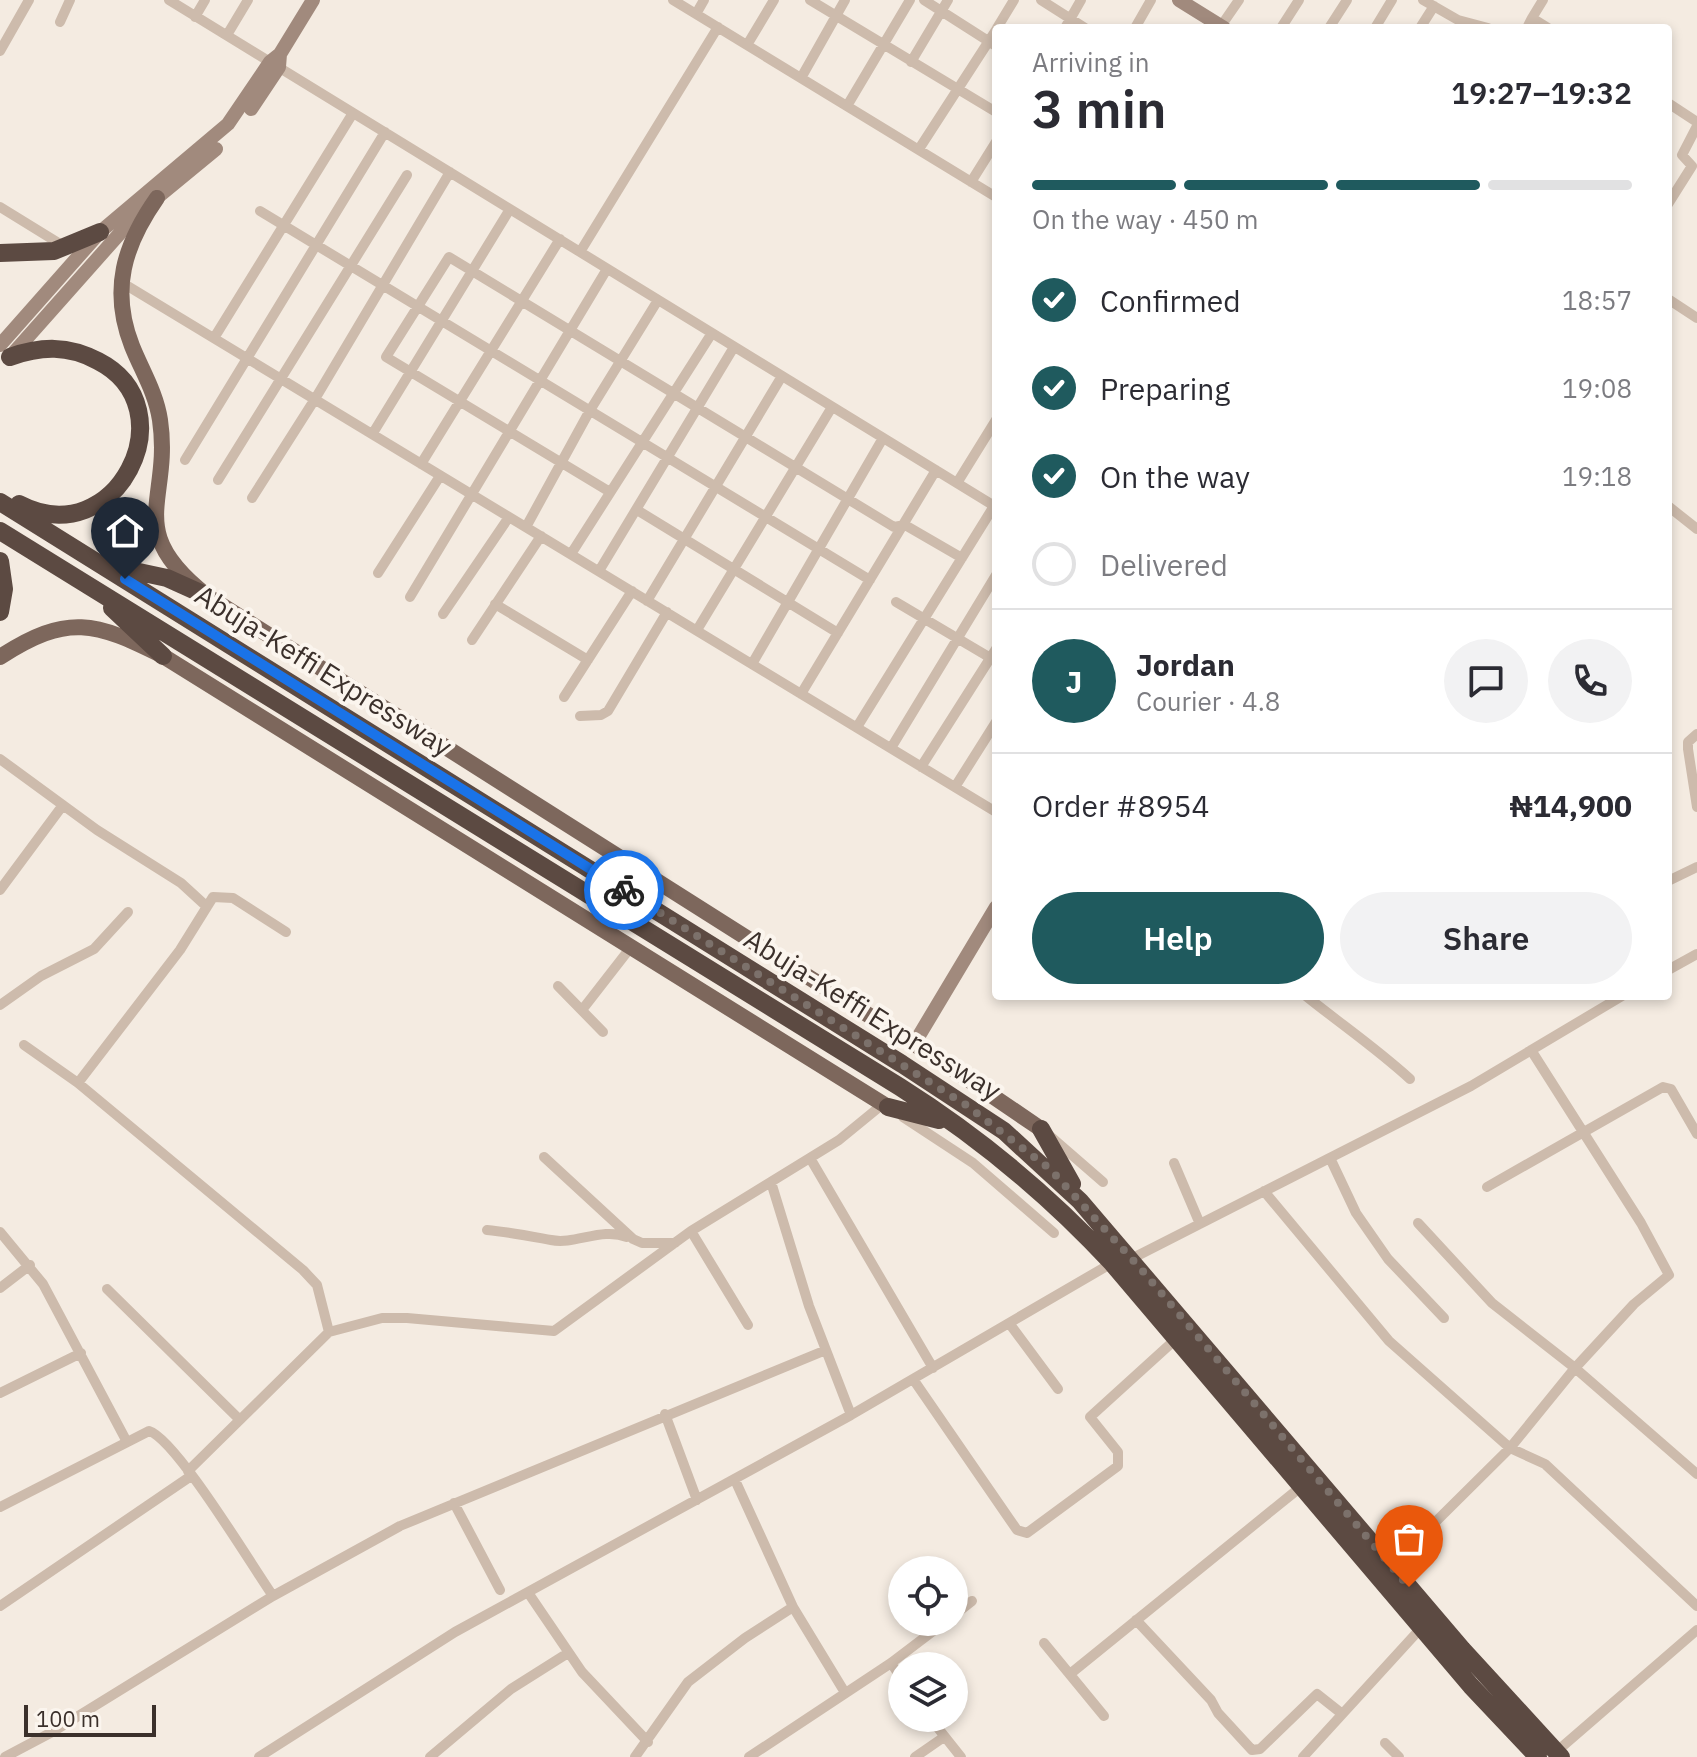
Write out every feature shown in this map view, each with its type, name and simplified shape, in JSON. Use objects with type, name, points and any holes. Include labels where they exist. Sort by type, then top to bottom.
[{"type":"highway","points":[[0,253],[37,254],[65,247],[100,232]]},
{"type":"highway","points":[[0,494],[40,512],[61,515],[81,511],[103,501],[122,483],[140,444],[134,399],[126,384],[105,364],[82,352],[58,348],[3,357]]},
{"type":"highway","name":"Abuja-Keffi Expressway","points":[[0,502],[966,1105],[1022,1146],[1080,1201],[1131,1259],[1552,1755]]},
{"type":"highway","name":"Abuja-Keffi Expressway","points":[[0,531],[963,1129],[1025,1177],[1112,1263],[1421,1628],[1552,1755]]},
{"type":"highway","points":[[0,561],[4,589],[0,612]]},
{"type":"highway","points":[[100,564],[145,571],[207,596]]},
{"type":"highway","points":[[93,589],[163,656]]},
{"type":"highway","points":[[886,1106],[963,1129]]},
{"type":"highway","points":[[1041,1129],[1080,1201]]},
{"type":"main road","name":"Abuja-Keffi Expressway","points":[[157,198],[131,240],[121,282],[125,326],[159,411],[161,427],[155,508],[158,534],[174,567],[207,596],[914,1044],[1041,1129]]},
{"type":"main road","points":[[0,657],[42,634],[80,627],[124,635],[163,656],[886,1106]]},
{"type":"street","points":[[0,51],[29,0]]},
{"type":"street","points":[[60,22],[70,0]]},
{"type":"street","points":[[169,0],[276,61],[353,113],[992,505]]},
{"type":"street","points":[[195,17],[205,0]]},
{"type":"street","points":[[227,35],[248,0]]},
{"type":"street","points":[[3,357],[122,229],[234,132],[313,0]]},
{"type":"street","points":[[673,0],[992,195]]},
{"type":"street","points":[[696,14],[704,0]]},
{"type":"street","points":[[747,45],[774,0]]},
{"type":"street","points":[[810,0],[992,110]]},
{"type":"street","points":[[801,78],[845,0]]},
{"type":"street","points":[[847,106],[910,0]]},
{"type":"street","points":[[919,149],[992,44],[924,0]]},
{"type":"street","points":[[911,62],[948,0]]},
{"type":"street","points":[[1000,24],[1014,0]]},
{"type":"street","points":[[1041,0],[1068,23],[1081,0]]},
{"type":"street","points":[[1137,24],[1151,0]]},
{"type":"street","points":[[1215,24],[1239,0]]},
{"type":"street","points":[[1284,24],[1299,0]]},
{"type":"street","points":[[1332,24],[1347,0]]},
{"type":"street","points":[[1377,24],[1392,0]]},
{"type":"street","points":[[1423,0],[1465,24]]},
{"type":"street","points":[[1530,23],[1543,0]]},
{"type":"street","points":[[1182,1],[1213,24]]},
{"type":"street","points":[[1423,24],[1434,6]]},
{"type":"street","points":[[580,252],[718,27]]},
{"type":"street","points":[[3,357],[100,232],[211,141],[242,107],[276,61]]},
{"type":"street","points":[[1672,106],[1697,124],[1682,153],[1692,166],[1672,198]]},
{"type":"street","points":[[214,338],[353,113]]},
{"type":"street","points":[[185,460],[385,132]]},
{"type":"street","points":[[971,182],[992,148]]},
{"type":"street","points":[[252,498],[315,399],[450,172]]},
{"type":"street","points":[[218,480],[407,175]]},
{"type":"street","points":[[0,207],[65,247]]},
{"type":"street","points":[[373,433],[510,209]]},
{"type":"street","points":[[260,211],[870,580]]},
{"type":"street","points":[[421,464],[560,239]]},
{"type":"street","points":[[610,492],[411,375],[385,355],[449,257],[894,527],[905,525],[962,558]]},
{"type":"street","points":[[410,597],[473,497],[607,269]]},
{"type":"street","points":[[121,282],[992,810]]},
{"type":"street","points":[[526,527],[589,412],[658,300]]},
{"type":"street","points":[[1672,304],[1697,318]]},
{"type":"street","points":[[571,554],[671,392],[712,333]]},
{"type":"street","points":[[599,571],[734,347]]},
{"type":"street","points":[[647,601],[782,376]]},
{"type":"street","points":[[697,630],[832,407]]},
{"type":"street","points":[[957,483],[992,428]]},
{"type":"street","points":[[752,664],[883,438]]},
{"type":"street","points":[[801,694],[936,470]]},
{"type":"street","points":[[378,573],[440,476]]},
{"type":"street","points":[[1672,509],[1697,529]]},
{"type":"street","points":[[637,510],[838,633]]},
{"type":"street","points":[[857,727],[992,512]]},
{"type":"street","points":[[443,614],[509,517]]},
{"type":"street","points":[[472,640],[541,536]]},
{"type":"street","points":[[891,748],[992,581]]},
{"type":"street","points":[[564,697],[632,591]]},
{"type":"street","points":[[896,602],[992,655]]},
{"type":"street","points":[[495,604],[588,660]]},
{"type":"street","points":[[580,716],[601,715],[608,711],[667,612]]},
{"type":"street","points":[[921,767],[992,659]]},
{"type":"street","points":[[955,787],[992,728]]},
{"type":"street","points":[[1697,734],[1688,742],[1697,807]]},
{"type":"street","points":[[0,759],[181,883],[205,905]]},
{"type":"street","points":[[0,890],[63,805]]},
{"type":"street","points":[[1672,879],[1697,867]]},
{"type":"street","points":[[78,1083],[180,950],[205,905],[213,897],[233,898],[286,932]]},
{"type":"street","points":[[0,1005],[41,976],[94,949],[128,912]]},
{"type":"street","points":[[914,1044],[992,914]]},
{"type":"street","points":[[582,1010],[631,947]]},
{"type":"street","points":[[1672,968],[1697,954]]},
{"type":"street","points":[[558,986],[603,1032]]},
{"type":"street","points":[[1311,1000],[1349,1030],[1361,1035],[1410,1079]]},
{"type":"street","points":[[1131,1259],[1471,1086],[1615,1000]]},
{"type":"street","points":[[24,1045],[78,1083],[303,1270],[317,1285],[329,1332]]},
{"type":"street","points":[[1391,1566],[1510,1448],[1575,1368],[1634,1304],[1669,1275],[1585,1132],[1531,1050]]},
{"type":"street","points":[[1487,1187],[1667,1086],[1697,1134]]},
{"type":"street","points":[[0,1606],[189,1473],[239,1419],[329,1332],[382,1318],[554,1331],[691,1231],[810,1158],[886,1106],[973,1163],[1054,1233]]},
{"type":"street","points":[[1041,1129],[1103,1182]]},
{"type":"street","points":[[544,1157],[633,1239]]},
{"type":"street","points":[[810,1158],[933,1368]]},
{"type":"street","points":[[1330,1158],[1356,1213],[1388,1259],[1444,1318]]},
{"type":"street","points":[[1174,1163],[1200,1224]]},
{"type":"street","points":[[771,1182],[826,1350],[851,1415]]},
{"type":"street","points":[[1264,1191],[1389,1341],[1510,1448],[1545,1464],[1697,1606]]},
{"type":"street","points":[[1418,1223],[1492,1303],[1575,1368],[1697,1474]]},
{"type":"street","points":[[487,1230],[534,1234],[551,1240],[606,1234],[642,1243],[675,1243]]},
{"type":"street","points":[[691,1231],[748,1325]]},
{"type":"street","points":[[0,1232],[30,1265],[81,1353],[127,1442]]},
{"type":"street","points":[[264,1756],[398,1667],[851,1415],[1112,1263]]},
{"type":"street","points":[[0,1288],[30,1265]]},
{"type":"street","points":[[107,1289],[239,1419]]},
{"type":"street","points":[[1009,1323],[1058,1389]]},
{"type":"street","points":[[913,1379],[973,1471],[1017,1530],[1027,1533],[1118,1466],[1118,1452],[1090,1417],[1177,1338]]},
{"type":"street","points":[[5,1757],[152,1672],[273,1596],[400,1526],[826,1350]]},
{"type":"street","points":[[0,1393],[81,1353]]},
{"type":"street","points":[[665,1414],[697,1500]]},
{"type":"street","points":[[0,1507],[149,1431],[158,1434],[189,1473],[273,1596]]},
{"type":"street","points":[[735,1480],[793,1607],[844,1691]]},
{"type":"street","points":[[1070,1674],[1302,1486]]},
{"type":"street","points":[[454,1503],[500,1590]]},
{"type":"street","points":[[529,1594],[568,1653],[607,1701],[648,1742]]},
{"type":"street","points":[[968,1604],[972,1601]]},
{"type":"street","points":[[635,1757],[688,1682],[793,1607]]},
{"type":"street","points":[[1136,1620],[1211,1700],[1218,1713],[1252,1750],[1260,1749],[1317,1694],[1341,1713]]},
{"type":"street","points":[[1303,1757],[1421,1628]]},
{"type":"street","points":[[1552,1755],[1697,1630]]},
{"type":"street","points":[[905,1652],[927,1636]]},
{"type":"street","points":[[1044,1643],[1104,1716]]},
{"type":"street","points":[[430,1757],[511,1689],[568,1653]]},
{"type":"street","points":[[749,1757],[844,1691],[888,1665]]},
{"type":"street","points":[[940,1732],[961,1757]]},
{"type":"street","points":[[915,1757],[944,1737]]},
{"type":"street","points":[[1385,1743],[1399,1757]]},
{"type":"way so far","points":[[624,890],[966,1105],[1050,1169],[1141,1269],[1409,1587]]},
{"type":"route","points":[[125,579],[624,890]]}]
